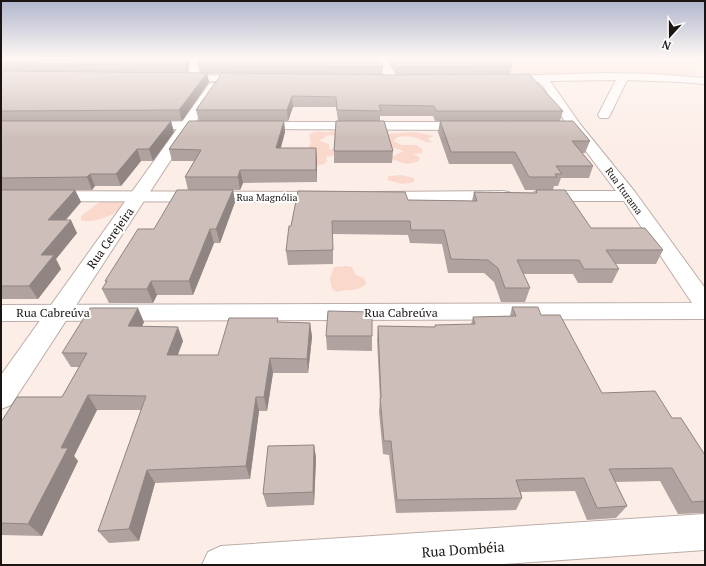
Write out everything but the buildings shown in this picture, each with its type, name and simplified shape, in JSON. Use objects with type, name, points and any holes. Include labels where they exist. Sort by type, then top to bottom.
[{"type":"street","name":"Rua Cerejeira","points":[[1,397],[214,85]]},
{"type":"street","name":"Rua Iturama","points":[[547,85],[575,127],[629,196],[705,305]]},
{"type":"street","points":[[604,114],[618,85]]},
{"type":"street","points":[[688,85],[705,88]]},
{"type":"street","points":[[132,126],[226,126]]},
{"type":"street","points":[[242,126],[480,126]]},
{"type":"street","points":[[560,127],[575,127]]},
{"type":"street","name":"Rua Magnólia","points":[[1,196],[629,196]]},
{"type":"street","name":"Rua Cabreúva","points":[[1,313],[705,311]]},
{"type":"street","name":"Rua Dombéia","points":[[221,565],[705,532]]},
{"type":"shaded area","points":[[336,130],[337,136],[328,135],[319,141],[329,144],[329,149],[335,150],[337,155],[326,157],[327,161],[324,164],[316,166],[309,147],[311,143],[309,135],[319,131],[333,132]]},
{"type":"shaded area","points":[[413,132],[431,135],[433,137],[427,138],[432,142],[425,142],[417,138],[407,136],[397,137],[394,141],[401,145],[416,145],[422,149],[422,153],[413,154],[420,159],[417,162],[406,164],[392,159],[391,157],[404,151],[390,147],[387,134]]},
{"type":"shaded area","points":[[401,175],[414,178],[414,182],[402,184],[387,180],[389,176]]},
{"type":"shaded area","points":[[120,198],[126,202],[113,214],[92,221],[81,220],[81,216],[100,202]]},
{"type":"shaded area","points":[[334,267],[352,267],[356,275],[364,278],[366,284],[360,288],[337,292],[332,289],[330,279]]}]
